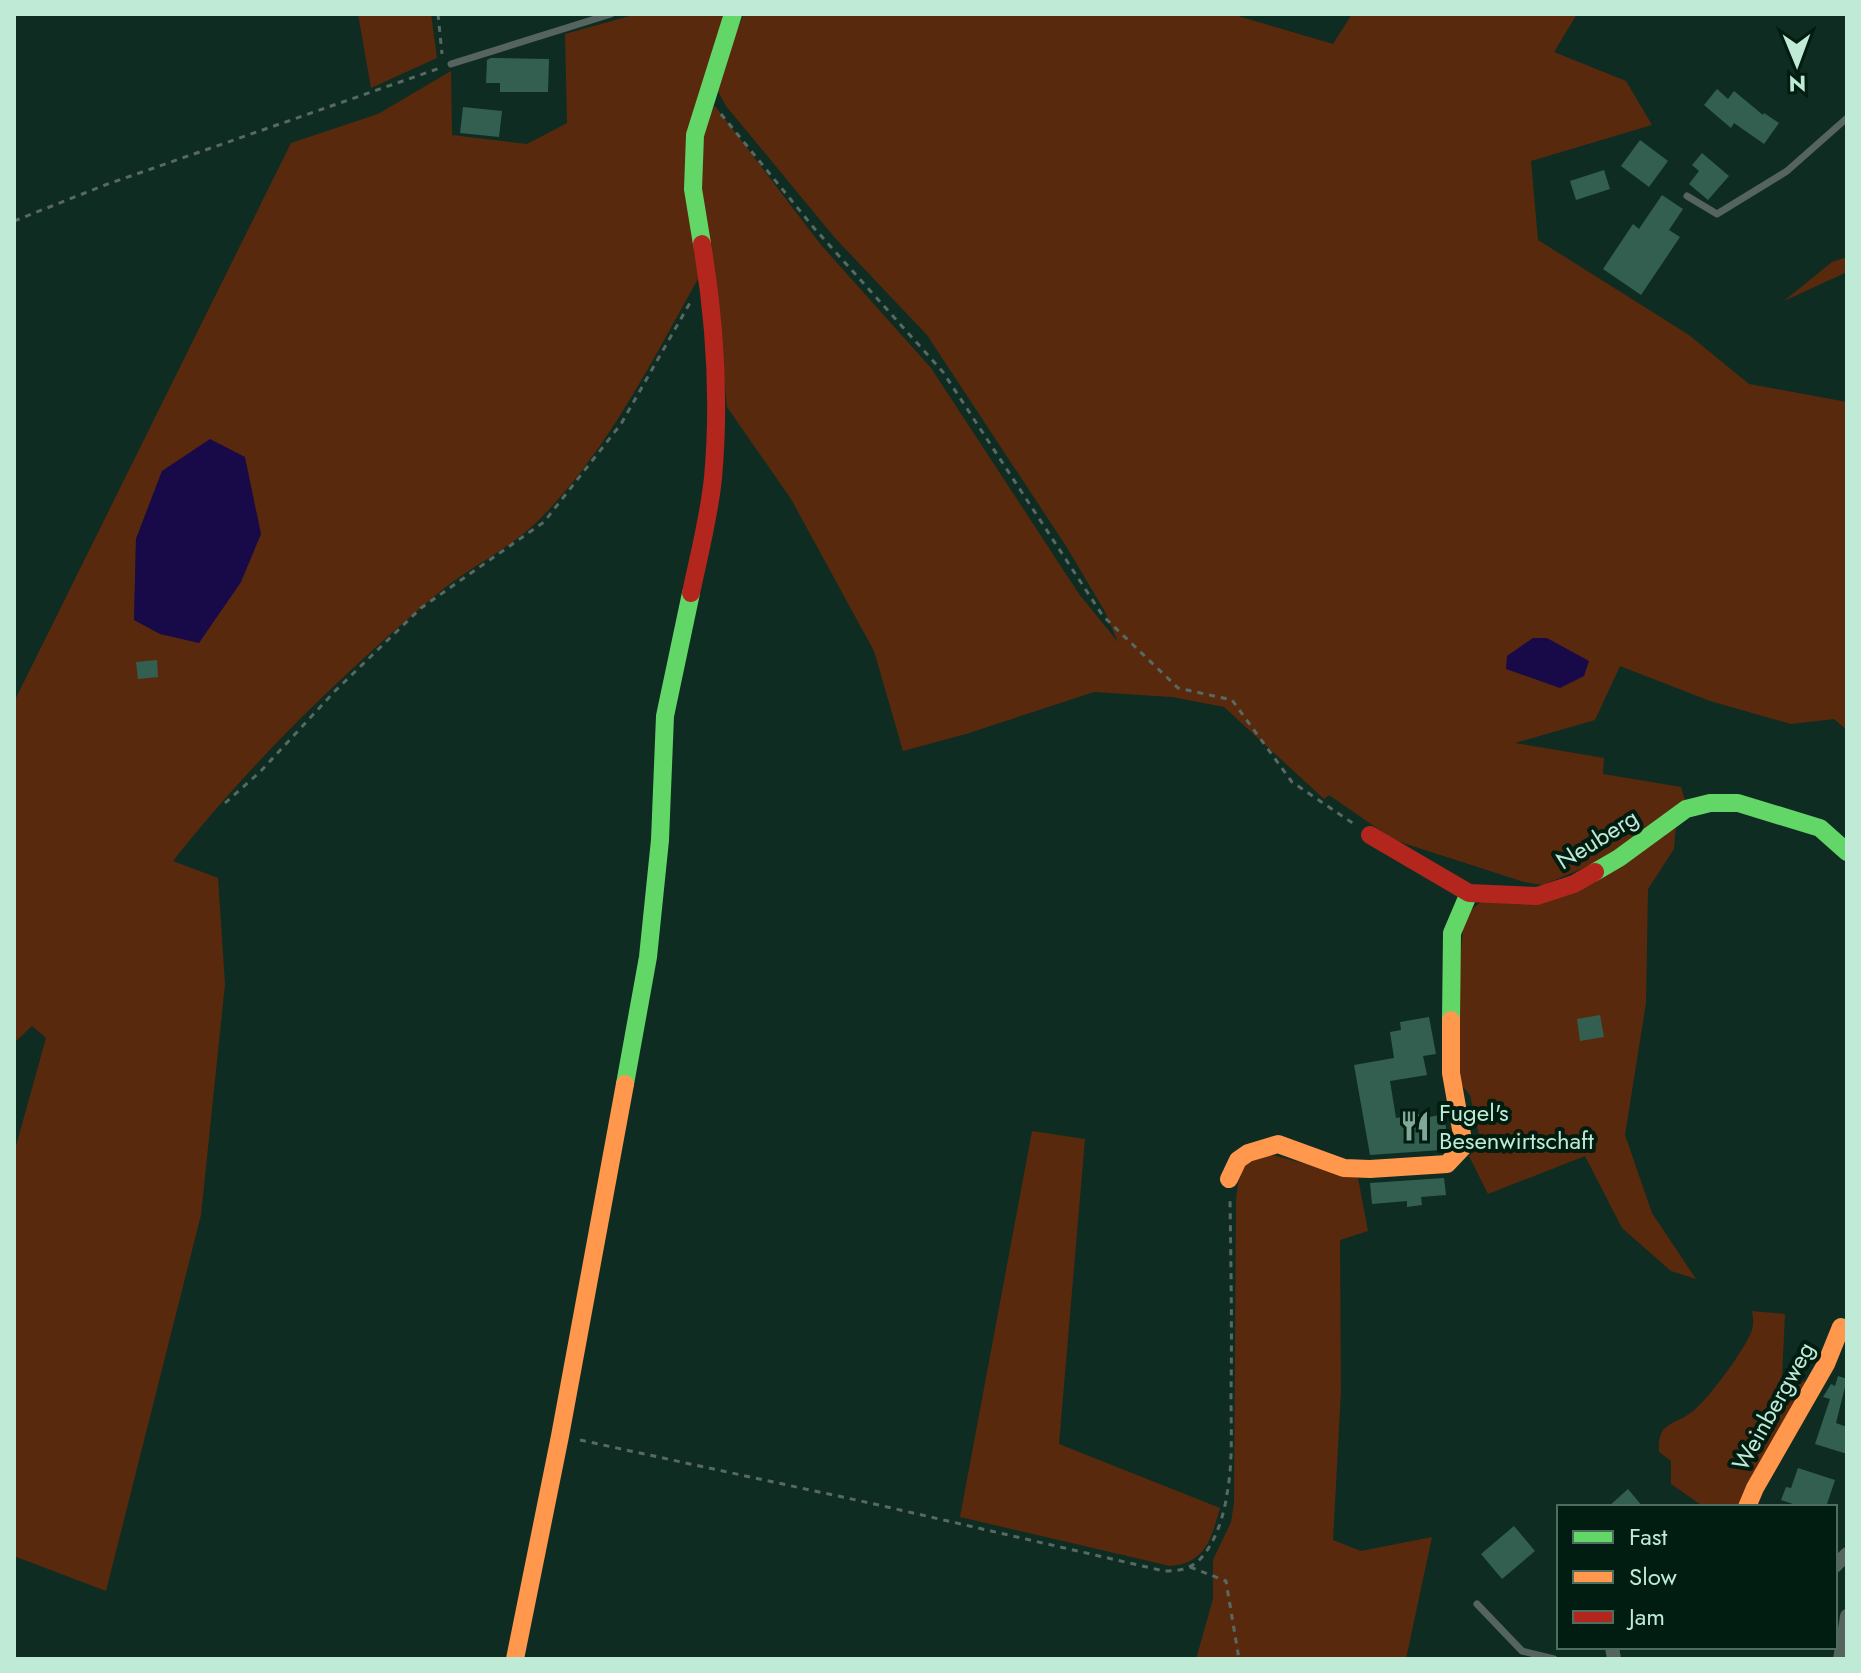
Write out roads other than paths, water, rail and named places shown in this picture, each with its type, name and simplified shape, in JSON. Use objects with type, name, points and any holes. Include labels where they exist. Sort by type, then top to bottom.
[{"type":"street","points":[[515,1659],[560,1436],[648,957],[660,840],[665,716],[708,515],[713,476],[716,351],[693,189],[695,135],[731,18]]},
{"type":"street","name":"Neuberg","points":[[1370,835],[1469,893],[1537,896],[1574,884],[1619,858],[1686,809],[1710,803],[1738,803],[1820,828],[1833,836],[1847,852]]},
{"type":"street","points":[[1229,1179],[1238,1160],[1248,1153],[1278,1144],[1344,1168],[1370,1169],[1447,1164],[1464,1146],[1451,1073],[1452,933],[1469,893]]},
{"type":"street","name":"Weinbergweg","points":[[1748,1505],[1826,1364],[1841,1327]]},
{"type":"street","points":[[1840,1659],[1847,1616]]},
{"type":"lane","points":[[451,64],[611,14]]},
{"type":"lane","points":[[1687,196],[1717,214],[1787,171],[1847,118]]},
{"type":"lane","points":[[1477,1604],[1522,1651],[1554,1659]]},
{"type":"place","name":"Fugel's Besenwirtschaft","points":[[1415,1126]]}]
